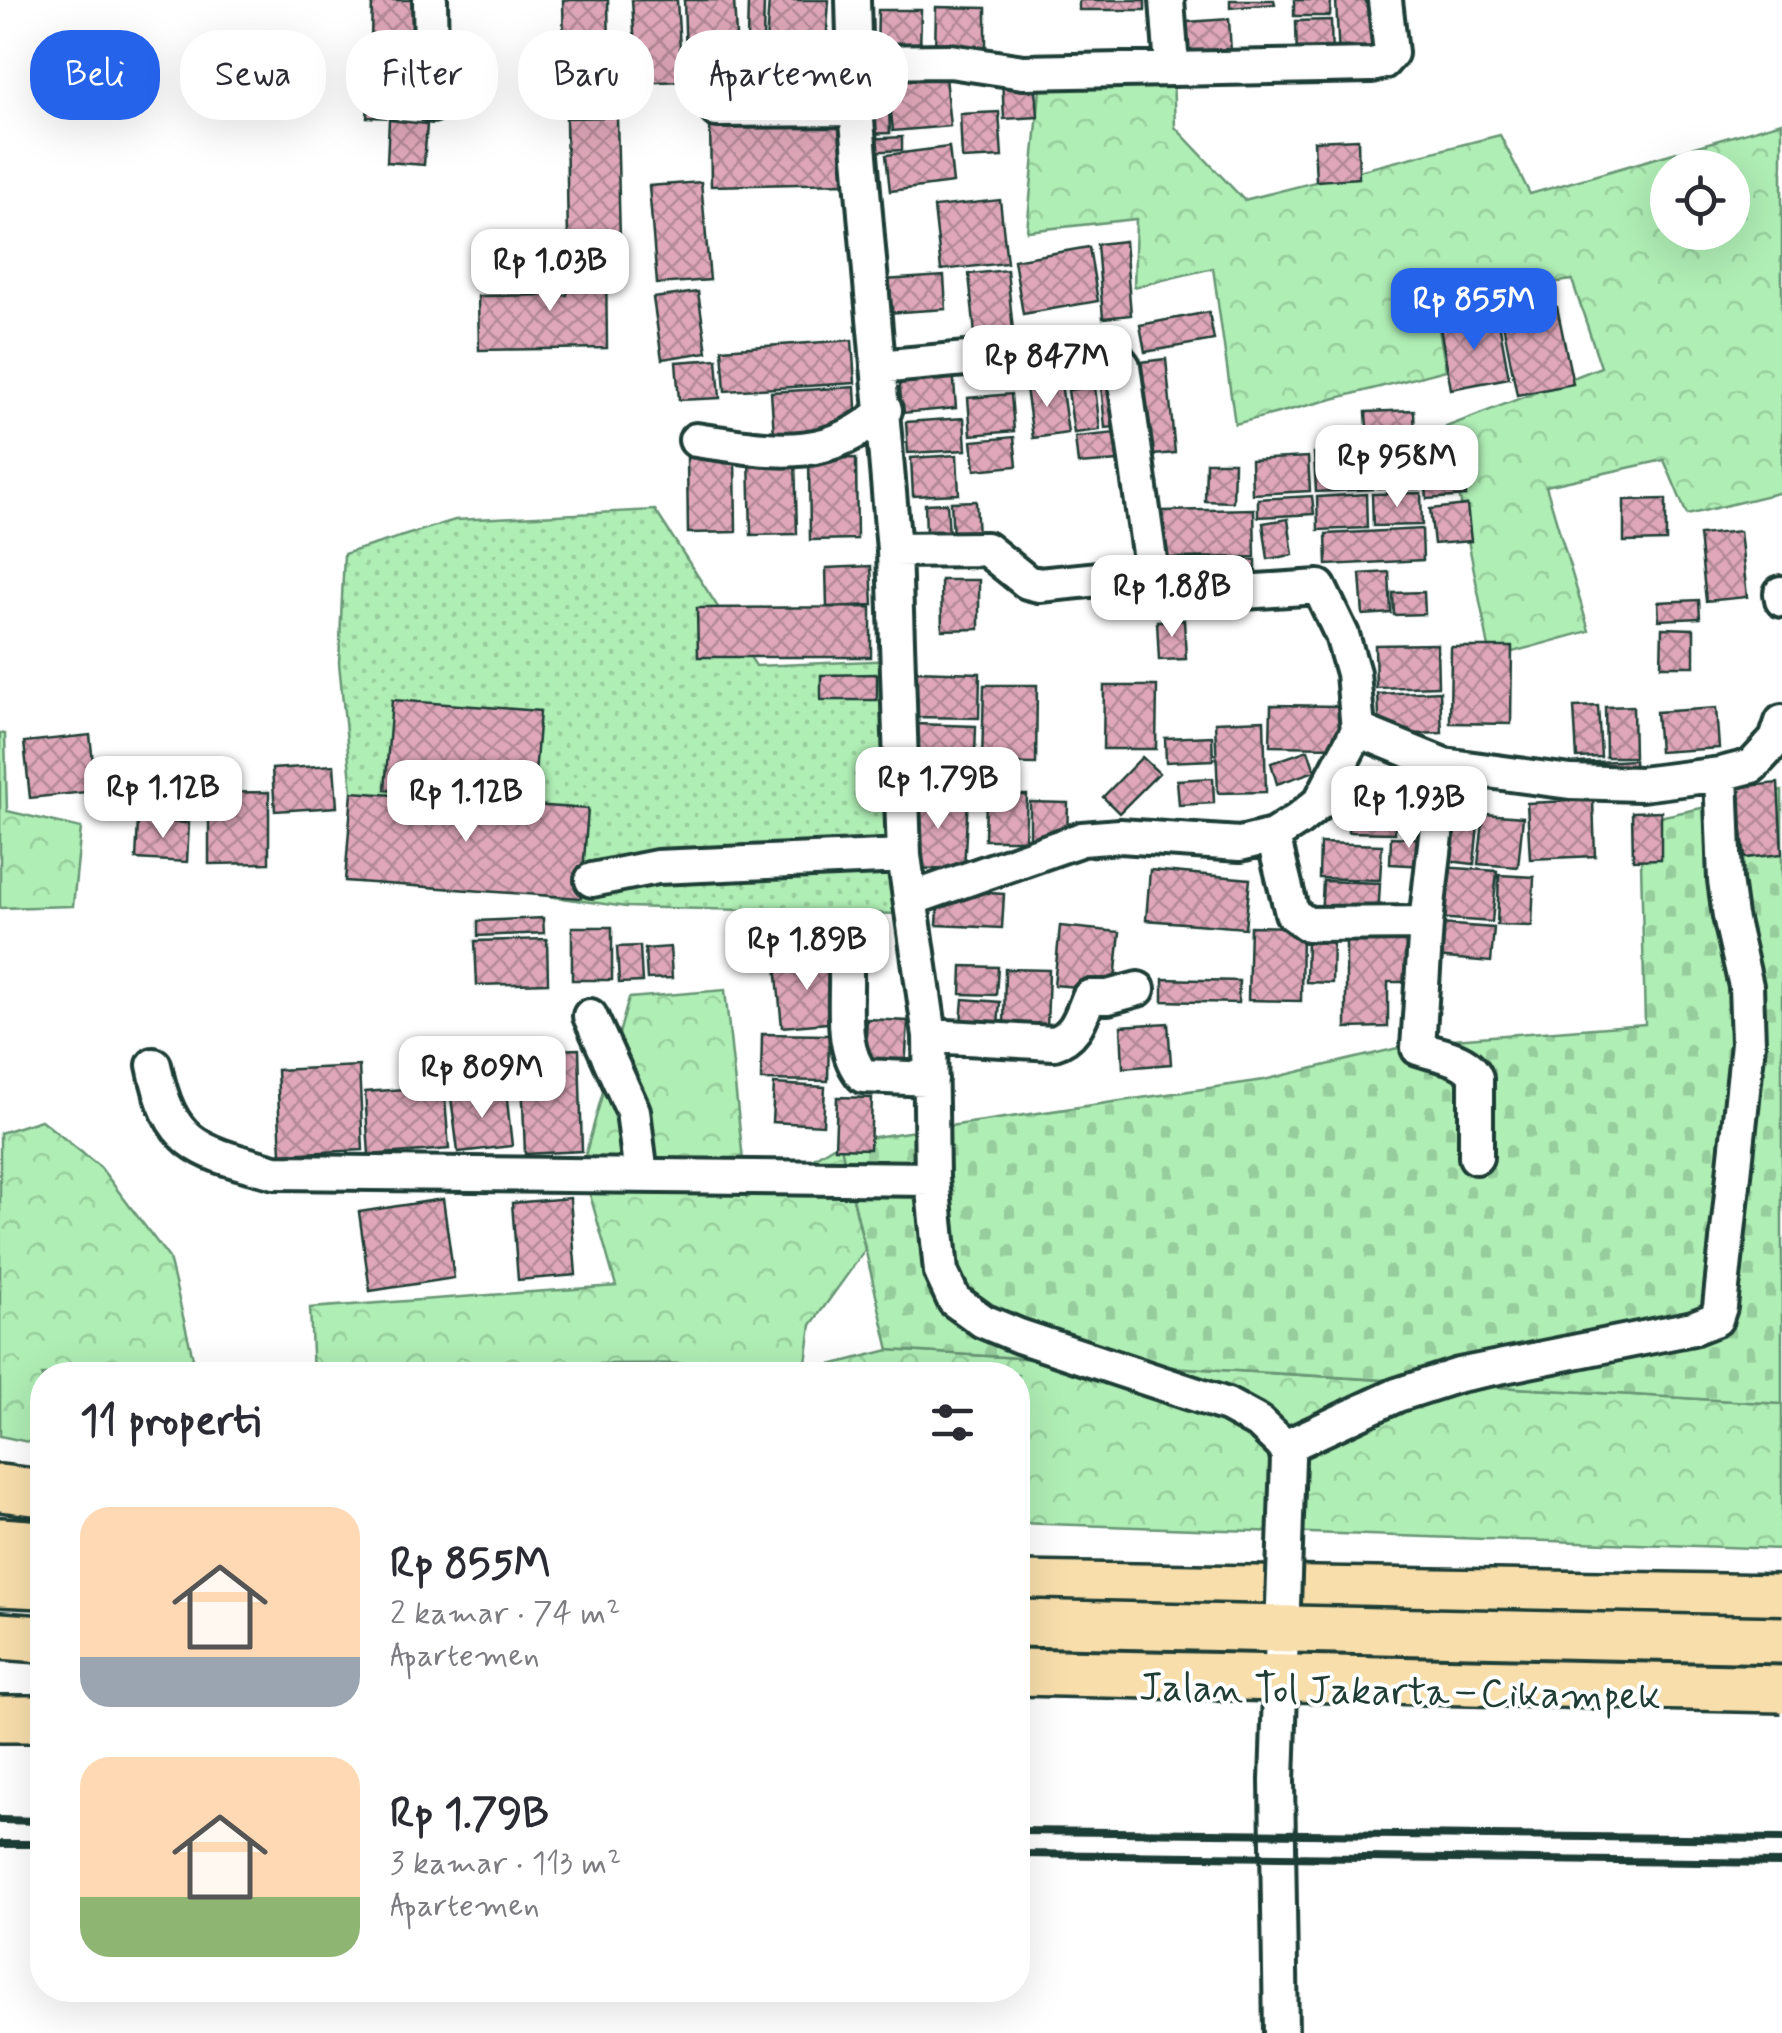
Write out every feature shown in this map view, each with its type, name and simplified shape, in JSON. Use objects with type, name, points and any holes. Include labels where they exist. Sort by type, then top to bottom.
[{"type":"highway","points":[[0,1488],[30,1492]]},
{"type":"highway","points":[[0,1541],[30,1543]]},
{"type":"highway","points":[[0,1583],[30,1584]]},
{"type":"highway","points":[[1030,1585],[1782,1598]]},
{"type":"highway","points":[[1030,1623],[1782,1640]]},
{"type":"highway","points":[[0,1628],[30,1630]]},
{"type":"highway","points":[[0,1636],[30,1638]]},
{"type":"highway","points":[[1030,1672],[1782,1693]]},
{"type":"highway","name":"Jalan Tol Jakarta–Cikampek","points":[[1030,1682],[1782,1693]]},
{"type":"highway","points":[[0,1719],[30,1719]]},
{"type":"street","points":[[430,0],[431,30]]},
{"type":"street","points":[[853,0],[854,30]]},
{"type":"street","points":[[1167,0],[1172,67]]},
{"type":"street","points":[[908,61],[950,61],[1024,72],[1372,66],[1391,53],[1385,0]]},
{"type":"street","points":[[857,120],[894,550],[904,856],[930,1036],[932,1180],[942,1272],[954,1300],[983,1321],[1227,1405],[1260,1423],[1286,1452],[1277,1781],[1282,2033]]},
{"type":"street","points":[[878,367],[1087,348],[1115,356],[1124,366],[1154,589],[1166,596],[1319,587],[1342,635],[1353,673],[1358,730],[1320,802],[1273,836],[1240,844],[1120,836],[1082,839],[911,899]]},
{"type":"street","points":[[696,440],[752,448],[814,450],[868,426],[884,410]]},
{"type":"street","points":[[894,550],[986,550],[1027,582],[1039,585],[1149,574]]},
{"type":"street","points":[[1781,593],[1782,600]]},
{"type":"street","points":[[1358,730],[1444,765],[1570,782],[1641,784],[1752,766],[1776,740],[1782,722]]},
{"type":"street","points":[[1444,765],[1426,923],[1418,1048],[1474,1070],[1476,1158]]},
{"type":"street","points":[[1286,1452],[1397,1395],[1460,1376],[1693,1328],[1716,1319],[1748,1043],[1746,986],[1726,880],[1720,774]]},
{"type":"street","points":[[1273,836],[1292,913],[1298,920],[1307,924],[1426,923]]},
{"type":"street","points":[[592,880],[658,866],[904,856]]},
{"type":"street","points":[[846,972],[849,1054],[856,1068],[864,1076],[931,1079]]},
{"type":"street","points":[[930,1036],[1054,1043],[1074,1032],[1089,996],[1108,997],[1138,989]]},
{"type":"street","points":[[590,1016],[632,1111],[641,1176]]},
{"type":"street","points":[[154,1065],[158,1089],[174,1126],[191,1142],[214,1156],[275,1172],[932,1180]]},
{"type":"green space","points":[[1172,53],[1175,127],[1244,200],[1500,135],[1530,194],[1650,160],[1650,250],[1750,250],[1750,150],[1684,150],[1782,122],[1782,492],[1687,515],[1664,460],[1546,486],[1589,631],[1491,658],[1446,427],[1601,367],[1572,280],[1434,301],[1446,370],[1235,424],[1213,268],[1134,287],[1136,219],[1027,231],[1042,68]]},
{"type":"green space","points":[[655,510],[756,666],[895,660],[901,914],[626,907],[360,870],[339,663],[344,554],[455,520]]},
{"type":"green space","points":[[0,733],[5,734],[7,811],[81,828],[73,906],[0,908]]},
{"type":"green space","points":[[1782,791],[1782,1404],[889,1350],[840,1142],[1264,1080],[1427,1041],[1645,1024],[1640,821]]},
{"type":"green space","points":[[725,990],[747,1198],[840,1142],[865,1250],[811,1325],[806,1362],[312,1362],[310,1308],[616,1286],[582,1167],[629,998]]},
{"type":"green space","points":[[41,1120],[100,1167],[169,1258],[194,1362],[30,1362],[30,1442],[0,1436],[0,1133]]},
{"type":"green space","points":[[889,1350],[1782,1404],[1782,1549],[1030,1523],[1030,1362],[842,1362]]},
{"type":"building","points":[[372,0],[421,0],[420,30],[371,30]]},
{"type":"building","points":[[563,0],[608,0],[609,30],[564,30]]},
{"type":"building","points":[[632,0],[677,0],[674,81],[654,82],[654,30],[634,30]]},
{"type":"building","points":[[684,0],[734,0],[736,30],[685,30]]},
{"type":"building","points":[[769,0],[829,0],[827,30],[767,30]]},
{"type":"building","points":[[1079,0],[1145,0],[1145,10],[1079,10]]},
{"type":"building","points":[[1230,0],[1274,0],[1275,4],[1230,8]]},
{"type":"building","points":[[1294,0],[1331,0],[1330,16],[1294,16]]},
{"type":"building","points":[[1382,0],[1384,56],[1339,58],[1336,1]]},
{"type":"building","points":[[748,2],[764,2],[763,30],[747,30]]},
{"type":"building","points":[[936,7],[986,8],[986,54],[935,54]]},
{"type":"building","points":[[878,10],[921,10],[920,56],[908,56],[908,30],[878,30]]},
{"type":"building","points":[[1229,19],[1231,53],[1175,57],[1173,23]]},
{"type":"building","points":[[1331,20],[1332,62],[1297,62],[1296,21]]},
{"type":"building","points":[[944,67],[950,126],[893,131],[892,120],[908,120],[908,71]]},
{"type":"building","points":[[1035,75],[1038,117],[1004,119],[1002,77]]},
{"type":"building","points":[[999,112],[1002,157],[962,159],[960,114]]},
{"type":"building","points":[[389,120],[427,124],[424,165],[387,162]]},
{"type":"building","points":[[566,120],[617,120],[620,241],[568,242]]},
{"type":"building","points":[[847,120],[848,183],[711,186],[710,121]]},
{"type":"building","points":[[866,120],[889,120],[890,133],[866,134]]},
{"type":"building","points":[[902,137],[902,150],[867,152],[867,139]]},
{"type":"building","points":[[1358,139],[1359,178],[1316,181],[1314,141]]},
{"type":"building","points":[[949,147],[953,183],[890,191],[886,155]]},
{"type":"building","points":[[701,182],[710,280],[657,284],[649,186]]},
{"type":"building","points":[[1000,200],[1007,263],[941,270],[934,207]]},
{"type":"building","points":[[1125,241],[1131,315],[1103,318],[1097,244]]},
{"type":"building","points":[[1089,247],[1098,301],[1023,314],[1014,260]]},
{"type":"building","points":[[567,257],[606,257],[607,348],[479,350],[478,296],[567,295]]},
{"type":"building","points":[[1007,270],[1014,341],[976,345],[969,274]]},
{"type":"building","points":[[944,276],[946,309],[886,313],[884,280]]},
{"type":"building","points":[[698,292],[707,352],[662,359],[653,298]]},
{"type":"building","points":[[1557,307],[1573,384],[1517,395],[1502,318]]},
{"type":"building","points":[[1209,312],[1214,340],[1145,352],[1140,325]]},
{"type":"building","points":[[1498,317],[1509,378],[1451,389],[1440,327]]},
{"type":"building","points":[[852,340],[855,383],[725,391],[722,349]]},
{"type":"building","points":[[717,359],[720,398],[679,400],[676,362]]},
{"type":"building","points":[[1166,359],[1175,453],[1142,456],[1132,363]]},
{"type":"building","points":[[953,369],[956,408],[902,413],[899,374]]},
{"type":"building","points":[[1122,382],[1126,426],[1105,428],[1101,384]]},
{"type":"building","points":[[1061,383],[1068,433],[1033,438],[1026,388]]},
{"type":"building","points":[[855,387],[857,429],[774,434],[771,392]]},
{"type":"building","points":[[1095,387],[1100,430],[1074,433],[1068,390]]},
{"type":"building","points":[[1011,394],[1014,431],[971,435],[968,398]]},
{"type":"building","points":[[1414,410],[1415,442],[1368,444],[1366,412]]},
{"type":"building","points":[[964,418],[966,450],[908,453],[906,422]]},
{"type":"building","points":[[1116,433],[1118,461],[1078,464],[1075,437]]},
{"type":"building","points":[[1014,437],[1017,466],[975,470],[972,441]]},
{"type":"building","points":[[1463,447],[1466,496],[1427,499],[1423,449]]},
{"type":"building","points":[[1378,448],[1420,448],[1419,489],[1378,488]]},
{"type":"building","points":[[1370,450],[1372,489],[1316,492],[1314,453]]},
{"type":"building","points":[[795,455],[797,534],[751,535],[749,456]]},
{"type":"building","points":[[957,455],[959,494],[913,496],[911,458]]},
{"type":"building","points":[[735,456],[736,532],[688,533],[687,458]]},
{"type":"building","points":[[1308,457],[1310,491],[1252,494],[1251,460]]},
{"type":"building","points":[[856,458],[857,539],[810,540],[809,459]]},
{"type":"building","points":[[1206,462],[1234,462],[1233,502],[1205,501]]},
{"type":"building","points":[[1421,493],[1422,525],[1373,526],[1372,494]]},
{"type":"building","points":[[1366,494],[1367,528],[1318,530],[1317,497]]},
{"type":"building","points":[[1312,496],[1314,514],[1258,517],[1258,499]]},
{"type":"building","points":[[1666,499],[1666,541],[1624,542],[1624,500]]},
{"type":"building","points":[[976,501],[978,537],[953,538],[951,502]]},
{"type":"building","points":[[947,503],[949,536],[926,536],[925,504]]},
{"type":"building","points":[[1467,505],[1471,541],[1434,544],[1430,509]]},
{"type":"building","points":[[1254,509],[1255,557],[1161,558],[1161,511]]},
{"type":"building","points":[[1288,519],[1293,555],[1268,559],[1263,523]]},
{"type":"building","points":[[1422,529],[1423,560],[1327,565],[1326,534]]},
{"type":"building","points":[[1740,531],[1747,597],[1706,601],[1699,535]]},
{"type":"building","points":[[1163,560],[1256,560],[1256,587],[1163,587]]},
{"type":"building","points":[[871,566],[873,605],[827,607],[826,568]]},
{"type":"building","points":[[1389,572],[1391,613],[1363,615],[1360,574]]},
{"type":"building","points":[[941,580],[979,580],[979,629],[942,630]]},
{"type":"building","points":[[1424,592],[1425,614],[1394,615],[1393,593]]},
{"type":"building","points":[[1699,600],[1700,618],[1659,620],[1658,602]]},
{"type":"building","points":[[871,607],[871,657],[698,657],[697,608]]},
{"type":"building","points":[[1184,620],[1186,659],[1159,660],[1157,621]]},
{"type":"building","points":[[1662,628],[1694,629],[1694,666],[1661,666]]},
{"type":"building","points":[[1437,644],[1438,686],[1376,688],[1375,645]]},
{"type":"building","points":[[1451,647],[1512,647],[1511,724],[1450,723]]},
{"type":"building","points":[[913,671],[980,673],[979,718],[912,717]]},
{"type":"building","points":[[877,674],[877,700],[821,700],[821,675]]},
{"type":"building","points":[[984,685],[1037,685],[1036,764],[982,763]]},
{"type":"building","points":[[1104,686],[1157,686],[1156,749],[1103,749]]},
{"type":"building","points":[[1440,691],[1442,733],[1380,735],[1378,694]]},
{"type":"building","points":[[392,700],[540,711],[533,801],[385,790]]},
{"type":"building","points":[[1271,705],[1340,706],[1340,747],[1270,746]]},
{"type":"building","points":[[1598,706],[1601,757],[1577,758],[1574,707]]},
{"type":"building","points":[[1633,706],[1634,757],[1606,757],[1605,707]]},
{"type":"building","points":[[1716,708],[1719,748],[1659,752],[1656,712]]},
{"type":"building","points":[[1264,720],[1266,792],[1218,793],[1215,722]]},
{"type":"building","points":[[915,724],[976,726],[974,788],[913,786]]},
{"type":"building","points":[[90,735],[96,791],[30,798],[24,742]]},
{"type":"building","points":[[1212,736],[1213,760],[1166,762],[1165,738]]},
{"type":"building","points":[[1308,750],[1315,771],[1277,784],[1271,763]]},
{"type":"building","points":[[1142,757],[1159,773],[1119,813],[1103,797]]},
{"type":"building","points":[[1634,760],[1635,775],[1580,778],[1579,763]]},
{"type":"building","points":[[334,765],[337,807],[275,811],[272,769]]},
{"type":"building","points":[[1213,778],[1214,803],[1179,805],[1177,780]]},
{"type":"building","points":[[1408,780],[1436,782],[1432,831],[1403,829]]},
{"type":"building","points":[[1778,783],[1782,854],[1745,858],[1737,787]]},
{"type":"building","points":[[269,792],[269,863],[209,864],[209,793]]},
{"type":"building","points":[[352,792],[588,809],[581,898],[345,881]]},
{"type":"building","points":[[911,795],[968,797],[964,870],[908,868]]},
{"type":"building","points":[[986,795],[1027,795],[1025,840],[985,840]]},
{"type":"building","points":[[1593,800],[1595,856],[1530,859],[1527,803]]},
{"type":"building","points":[[1030,802],[1068,803],[1067,839],[1030,839]]},
{"type":"building","points":[[1661,811],[1661,859],[1633,860],[1632,812]]},
{"type":"building","points":[[1349,812],[1395,813],[1395,833],[1348,832]]},
{"type":"building","points":[[1445,812],[1479,815],[1474,864],[1440,860]]},
{"type":"building","points":[[1484,814],[1523,817],[1518,867],[1478,864]]},
{"type":"building","points":[[138,821],[189,823],[187,862],[136,859]]},
{"type":"building","points":[[1391,837],[1429,839],[1427,866],[1390,864]]},
{"type":"building","points":[[1320,843],[1382,845],[1380,880],[1319,878]]},
{"type":"building","points":[[1441,867],[1497,871],[1492,922],[1437,918]]},
{"type":"building","points":[[1150,870],[1250,879],[1245,928],[1146,920]]},
{"type":"building","points":[[1499,875],[1534,877],[1532,926],[1497,925]]},
{"type":"building","points":[[1323,881],[1380,883],[1378,920],[1321,918]]},
{"type":"building","points":[[939,890],[1004,894],[1002,928],[937,925]]},
{"type":"building","points":[[543,918],[544,933],[478,936],[478,921]]},
{"type":"building","points":[[1439,924],[1494,928],[1491,962],[1436,957]]},
{"type":"building","points":[[1060,926],[1120,932],[1114,990],[1054,985]]},
{"type":"building","points":[[1250,926],[1302,927],[1301,1001],[1248,1000]]},
{"type":"building","points":[[572,927],[612,927],[612,980],[572,980]]},
{"type":"building","points":[[1346,935],[1408,935],[1407,982],[1388,982],[1388,1027],[1346,1028]]},
{"type":"building","points":[[1307,936],[1333,936],[1332,983],[1306,982]]},
{"type":"building","points":[[547,939],[548,983],[477,985],[475,941]]},
{"type":"building","points":[[640,946],[642,982],[619,983],[617,947]]},
{"type":"building","points":[[670,947],[672,978],[647,979],[645,949]]},
{"type":"building","points":[[832,959],[839,1022],[782,1027],[776,965]]},
{"type":"building","points":[[962,966],[998,967],[996,995],[961,994]]},
{"type":"building","points":[[1005,969],[1049,970],[1047,1028],[1004,1027]]},
{"type":"building","points":[[1163,979],[1239,981],[1238,1003],[1163,1001]]},
{"type":"building","points":[[963,999],[1000,1002],[998,1026],[961,1023]]},
{"type":"building","points":[[867,1019],[908,1021],[905,1070],[864,1068]]},
{"type":"building","points":[[1168,1023],[1171,1064],[1123,1068],[1121,1026]]},
{"type":"building","points":[[762,1034],[829,1035],[828,1081],[761,1080]]},
{"type":"building","points":[[579,1049],[582,1151],[525,1154],[521,1051]]},
{"type":"building","points":[[359,1066],[363,1150],[281,1154],[277,1070]]},
{"type":"building","points":[[774,1084],[825,1087],[823,1125],[772,1122]]},
{"type":"building","points":[[444,1086],[449,1149],[369,1155],[365,1092]]},
{"type":"building","points":[[506,1091],[512,1146],[458,1152],[451,1097]]},
{"type":"building","points":[[837,1097],[872,1098],[870,1149],[835,1148]]},
{"type":"building","points":[[570,1198],[576,1275],[518,1280],[512,1203]]},
{"type":"building","points":[[443,1199],[454,1278],[370,1291],[359,1212]]},
{"type":"railway","points":[[0,1820],[30,1821]]},
{"type":"railway","points":[[1030,1831],[1782,1839]]},
{"type":"railway","points":[[0,1844],[30,1844]]},
{"type":"railway","points":[[1030,1854],[1782,1863]]}]
